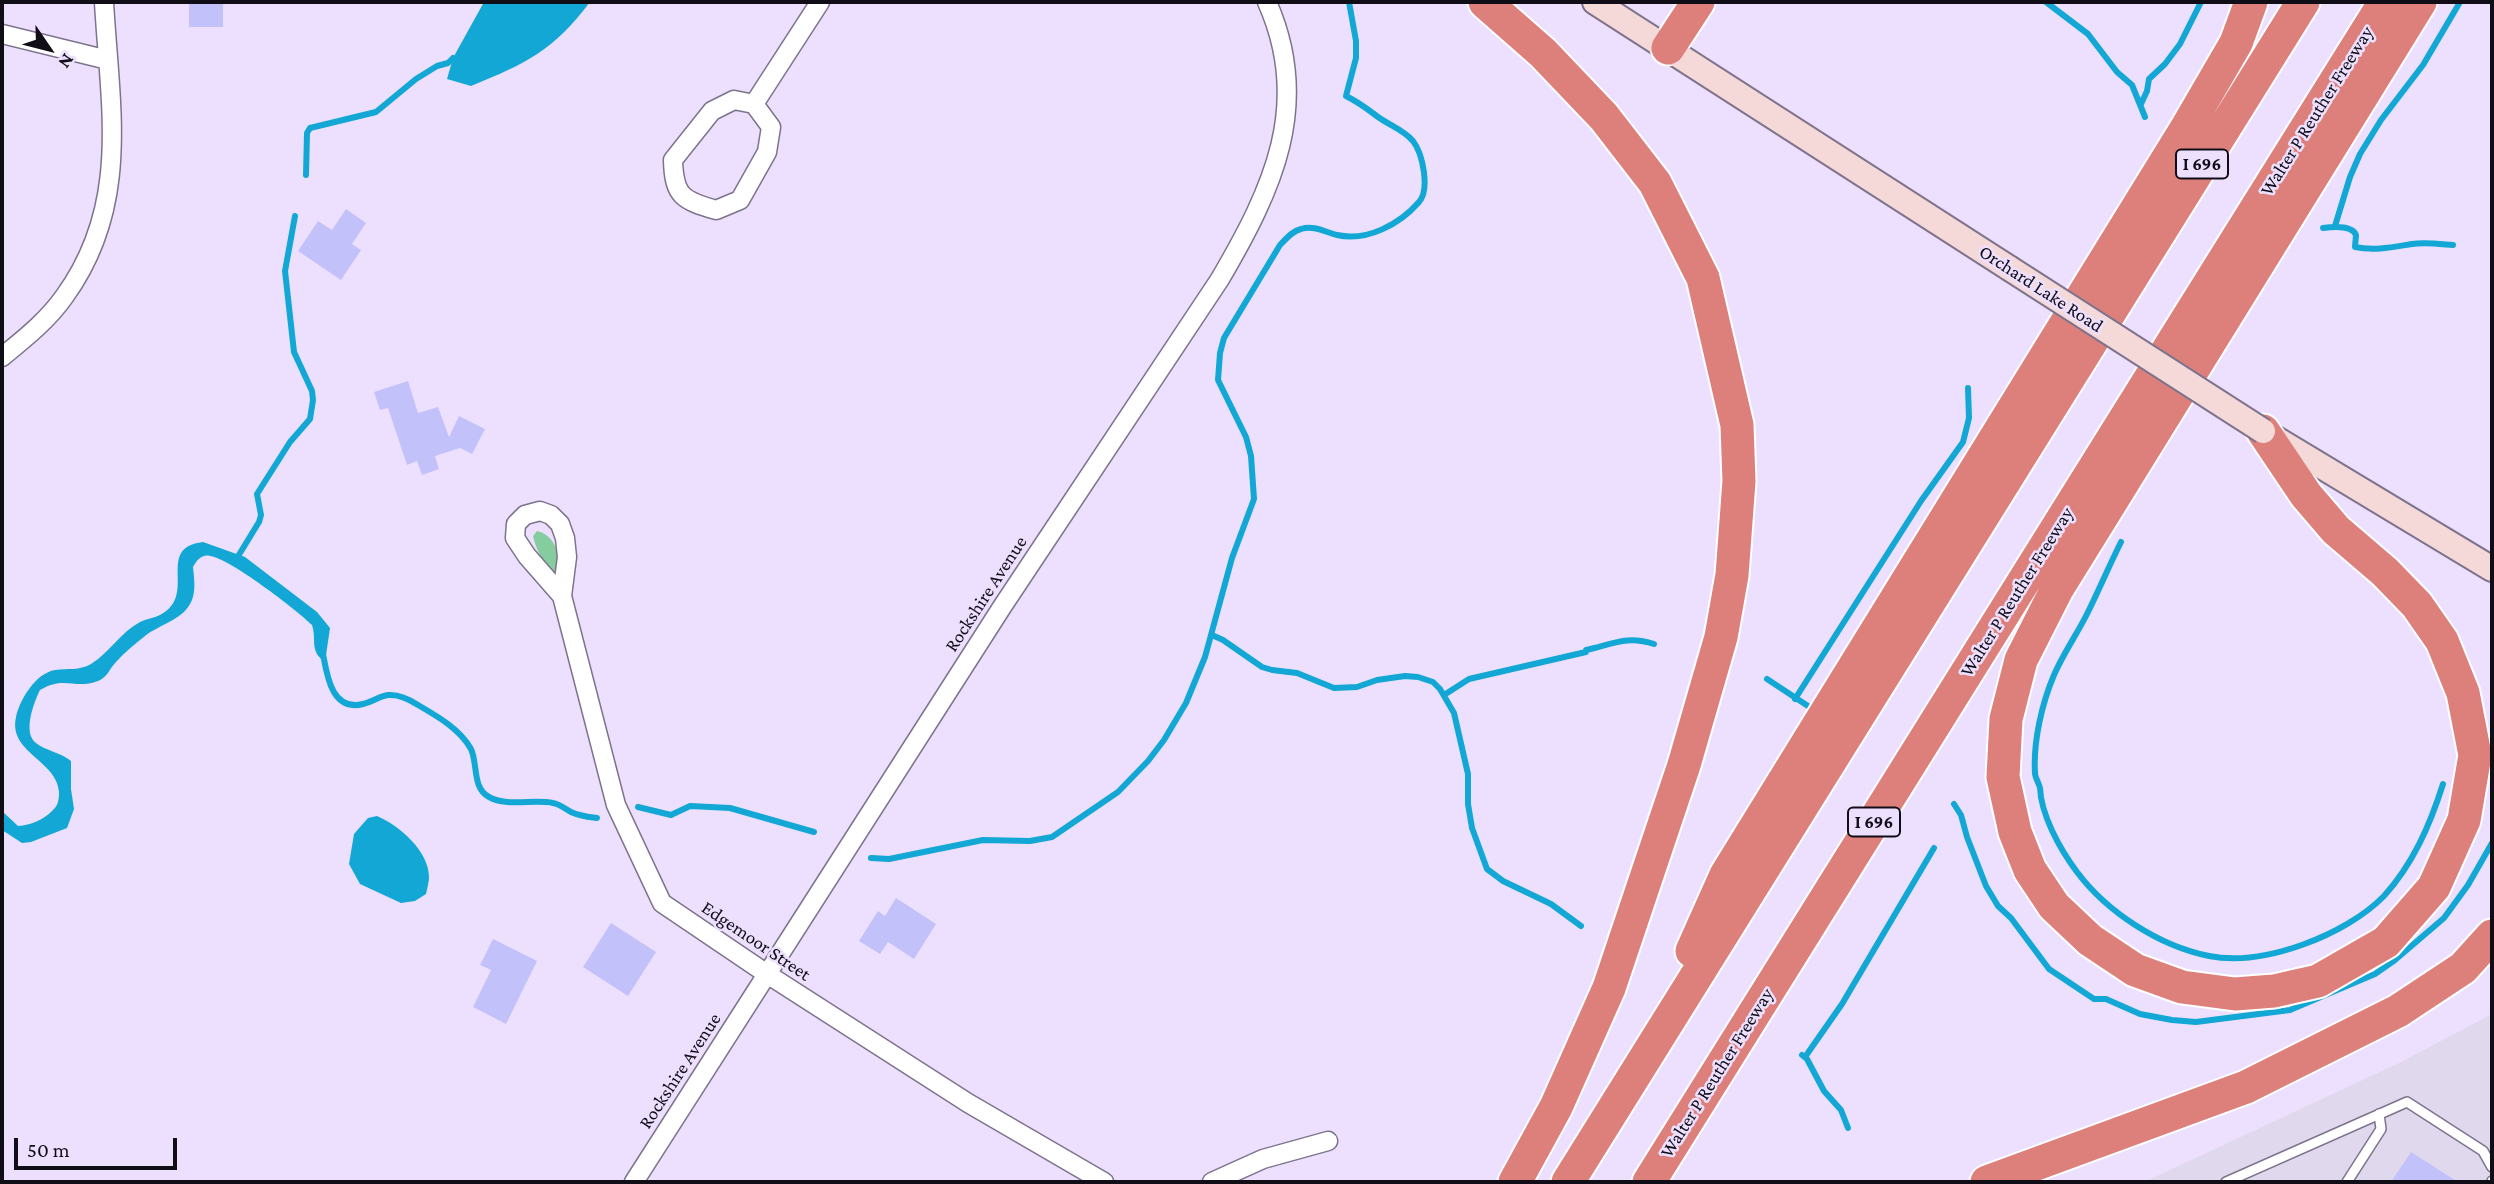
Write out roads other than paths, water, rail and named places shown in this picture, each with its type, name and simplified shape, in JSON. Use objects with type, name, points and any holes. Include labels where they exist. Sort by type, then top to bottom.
[{"type":"highway","points":[[1485,2],[1543,53],[1586,99],[1655,183],[1703,278],[1737,425],[1739,481],[1732,575],[1721,637],[1684,765],[1609,988],[1556,1107],[1515,1182]]},
{"type":"highway","points":[[1668,48],[1698,2]]},
{"type":"highway","points":[[1642,1063],[1726,875],[2186,129],[2236,43],[2251,2]]},
{"type":"highway","name":"I 696","points":[[1568,1182],[2303,2]]},
{"type":"highway","name":"Walter P Reuther Freeway","points":[[1649,1182],[2385,2]]},
{"type":"highway","points":[[2263,431],[2306,495],[2336,530],[2385,572],[2417,605],[2442,641],[2463,693],[2475,755],[2464,820],[2434,887],[2386,942],[2318,981],[2274,991],[2235,994],[2182,987],[2135,970],[2090,940],[2054,906],[2030,870],[2015,832],[2003,777],[2006,719],[2021,660],[2057,589],[2420,2]]},
{"type":"highway","points":[[1987,1182],[2246,1087],[2398,1011],[2463,968],[2492,936]]},
{"type":"main road","name":"Orchard Lake Road","points":[[1595,2],[2263,431],[2492,569]]},
{"type":"street","points":[[2,357],[38,327],[63,299],[88,260],[101,224],[110,187],[112,114],[104,2]]},
{"type":"street","points":[[754,104],[820,2]]},
{"type":"street","name":"Rockshire Avenue","points":[[634,1182],[1047,538],[1194,320],[1253,223],[1271,180],[1282,142],[1287,107],[1286,74],[1280,39],[1267,2]]},
{"type":"street","points":[[2,34],[108,60]]},
{"type":"street","points":[[734,100],[754,104],[771,127],[766,152],[740,200],[716,210],[687,201],[674,182],[673,160],[712,111],[734,100]]},
{"type":"street","name":"Edgemoor Street","points":[[562,596],[616,805],[662,903],[766,974],[968,1103],[1104,1182]]},
{"type":"street","points":[[1212,1182],[1263,1159],[1328,1141]]},
{"type":"lane","points":[[2226,1182],[2407,1102],[2483,1151],[2492,1167]]},
{"type":"lane","points":[[2347,1182],[2381,1129],[2379,1114]]},
{"type":"water","points":[[484,2],[590,2],[564,33],[524,62],[471,86],[447,79],[453,58]]},
{"type":"water","points":[[203,542],[245,557],[317,612],[330,628],[325,662],[315,649],[312,625],[304,618],[232,566],[210,556],[202,557],[193,567],[193,596],[188,607],[138,642],[119,658],[101,680],[82,684],[56,684],[40,690],[31,717],[30,732],[36,743],[71,761],[74,809],[67,828],[22,843],[2,830],[2,811],[18,826],[28,824],[52,811],[57,805],[59,795],[56,781],[50,772],[26,748],[15,729],[16,717],[25,695],[41,676],[55,670],[91,664],[133,626],[160,615],[171,606],[176,596],[181,553],[189,546]]},
{"type":"water","points":[[377,816],[403,832],[424,858],[428,867],[428,885],[426,894],[415,901],[401,903],[360,884],[349,864],[354,834],[368,818]]},
{"type":"waterway","points":[[871,858],[889,859],[983,840],[1030,841],[1052,837],[1118,792],[1148,761],[1186,703],[1205,657],[1232,558],[1254,499],[1251,456],[1246,437],[1218,380],[1224,338],[1280,245],[1292,233],[1310,228],[1348,236],[1371,233],[1393,224],[1411,210],[1419,202],[1424,189],[1422,163],[1413,141],[1346,96],[1356,58],[1356,41],[1349,2]]},
{"type":"waterway","points":[[2046,2],[2088,34],[2117,72],[2132,85],[2145,117]]},
{"type":"waterway","points":[[2141,104],[2149,79],[2180,44],[2201,2]]},
{"type":"waterway","points":[[2335,226],[2360,154],[2381,120],[2423,65],[2460,2]]},
{"type":"waterway","points":[[306,175],[307,133],[310,128],[376,112],[416,79],[453,58]]},
{"type":"waterway","points":[[237,558],[259,522],[261,515],[257,494],[290,442],[310,419],[312,391],[294,352],[285,271],[295,216]]},
{"type":"waterway","points":[[2323,228],[2341,227],[2354,232],[2355,247],[2362,248],[2422,243],[2453,245]]},
{"type":"waterway","points":[[1795,699],[1921,501],[1963,442],[1969,418],[1968,388]]},
{"type":"waterway","points":[[2121,542],[2050,686],[2042,710],[2035,749],[2035,775],[2047,820],[2058,842],[2089,887],[2119,914],[2153,936],[2209,956],[2254,957],[2302,945],[2348,923],[2384,896],[2404,871],[2420,843],[2443,784]]},
{"type":"waterway","points":[[1212,635],[1262,667],[1297,673],[1334,688],[1357,687],[1377,680],[1405,676],[1433,682],[1454,713],[1468,774],[1468,804],[1472,828],[1487,869],[1503,881],[1551,904],[1581,926]]},
{"type":"waterway","points":[[1444,695],[1469,679],[1586,652],[1612,643],[1636,640],[1654,644]]},
{"type":"waterway","points":[[323,654],[329,682],[344,703],[363,704],[385,696],[400,696],[454,729],[471,749],[480,788],[489,797],[504,802],[553,803],[571,812],[597,818]]},
{"type":"waterway","points":[[1767,679],[1811,708]]},
{"type":"waterway","points":[[1954,804],[1961,815],[1986,886],[1998,906],[2011,918],[2049,969],[2094,999],[2106,999],[2140,1014],[2196,1022],[2290,1010],[2375,974],[2444,918],[2468,885],[2492,843]]},
{"type":"waterway","points":[[638,807],[671,815],[690,806],[730,808],[814,832]]},
{"type":"waterway","points":[[1805,1057],[1842,1004],[1934,848]]},
{"type":"waterway","points":[[1802,1055],[1807,1059],[1824,1091],[1841,1110],[1848,1128]]}]
